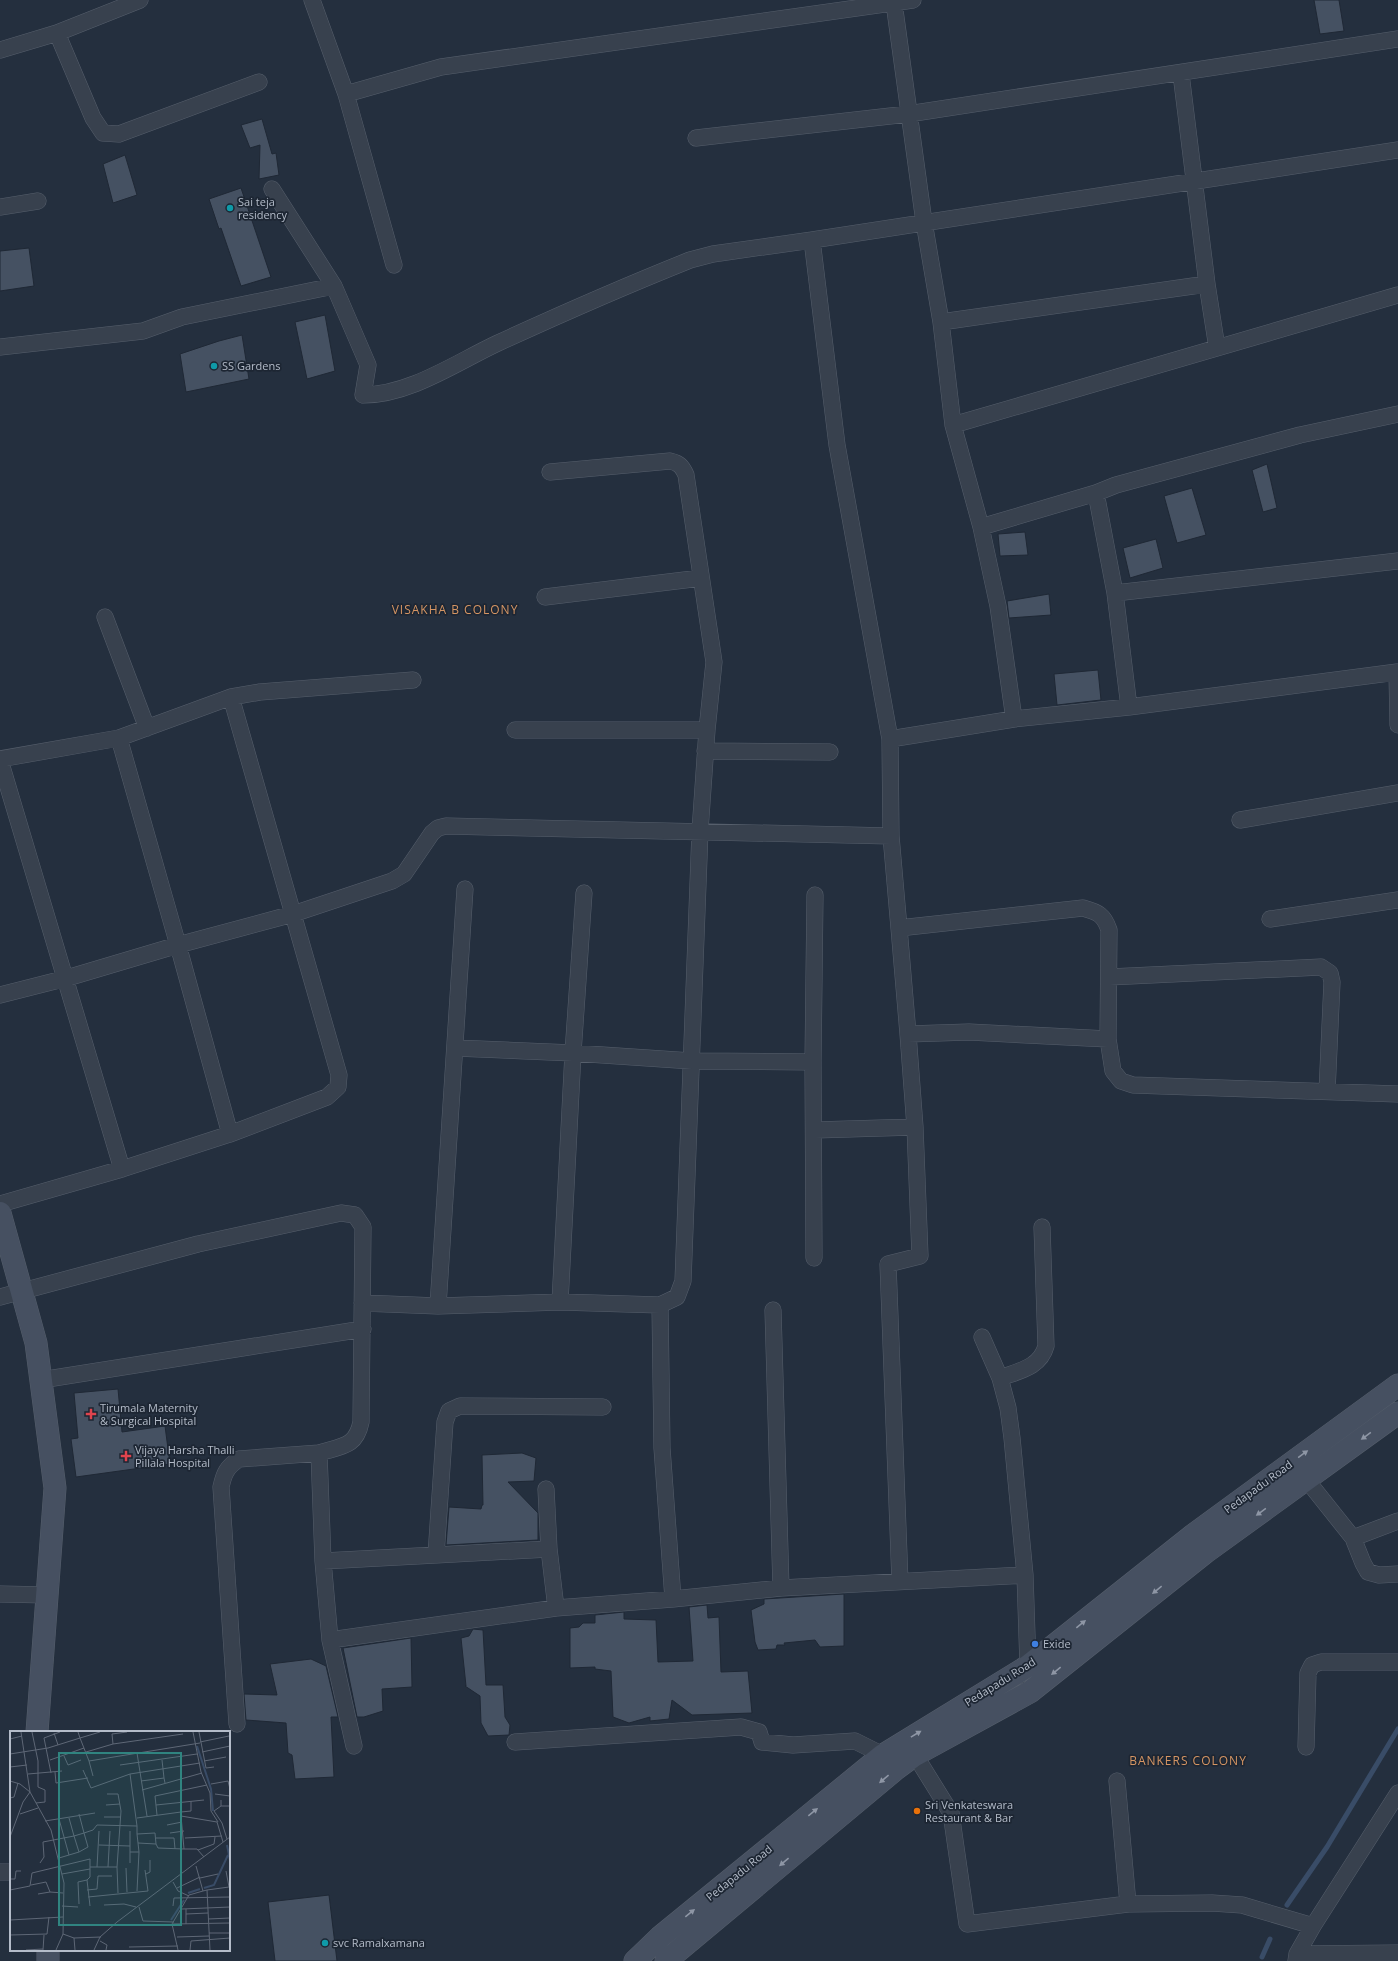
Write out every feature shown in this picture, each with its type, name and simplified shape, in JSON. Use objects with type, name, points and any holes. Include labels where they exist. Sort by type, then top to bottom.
[{"type":"main road","points":[[0,1213],[23,1291],[36,1343],[55,1488],[37,1731]]},
{"type":"main road","name":"Pedapadu Road","points":[[635,1961],[660,1937],[883,1755],[1028,1666],[1193,1535],[1398,1385]]},
{"type":"main road","name":"Pedapadu Road","points":[[666,1961],[896,1768],[915,1755],[1030,1692],[1206,1552],[1398,1413]]},
{"type":"street","points":[[0,50],[57,33],[140,0]]},
{"type":"street","points":[[312,0],[346,94],[394,265]]},
{"type":"street","points":[[346,94],[441,67],[913,0]]},
{"type":"street","points":[[894,3],[908,114],[941,322],[953,425],[981,527],[998,606],[1014,719]]},
{"type":"street","points":[[57,33],[93,118],[103,133],[119,134],[259,82]]},
{"type":"street","points":[[696,138],[908,114],[1181,74],[1398,39]]},
{"type":"street","points":[[1181,74],[1193,181],[1217,348]]},
{"type":"street","points":[[272,189],[334,286],[368,365],[363,395],[381,395],[408,387],[498,343],[690,260],[713,254],[1398,150]]},
{"type":"street","points":[[0,207],[38,201]]},
{"type":"street","points":[[812,240],[838,445],[890,739],[891,836],[915,1127],[920,1256],[888,1264],[900,1582]]},
{"type":"street","points":[[941,322],[1207,284]]},
{"type":"street","points":[[0,347],[143,331],[182,317],[334,286]]},
{"type":"street","points":[[953,425],[1398,295]]},
{"type":"street","points":[[981,527],[1096,493],[1116,485],[1300,435],[1398,414]]},
{"type":"street","points":[[362,1303],[438,1306],[560,1302],[660,1305],[677,1297],[684,1281],[700,831],[705,751],[714,662],[686,475],[683,468],[677,463],[670,461],[550,472]]},
{"type":"street","points":[[1096,493],[1116,593],[1129,707]]},
{"type":"street","points":[[1116,593],[1398,561]]},
{"type":"street","points":[[545,597],[701,578]]},
{"type":"street","points":[[105,618],[147,728]]},
{"type":"street","points":[[890,739],[1014,719],[1129,707],[1397,672],[1398,727]]},
{"type":"street","points":[[122,1169],[67,978],[0,760],[119,738],[231,697],[260,692],[413,680]]},
{"type":"street","points":[[0,1204],[122,1169],[230,1134],[327,1097],[338,1087],[339,1075],[231,697]]},
{"type":"street","points":[[515,730],[707,730]]},
{"type":"street","points":[[119,738],[230,1134]]},
{"type":"street","points":[[705,751],[830,752]]},
{"type":"street","points":[[1240,820],[1398,793]]},
{"type":"street","points":[[0,995],[67,978],[178,945],[293,914],[392,881],[404,874],[432,833],[438,828],[446,826],[891,836]]},
{"type":"street","points":[[438,1306],[464,889]]},
{"type":"street","points":[[560,1302],[572,1053],[584,894]]},
{"type":"street","points":[[814,1258],[815,1130],[813,1062],[815,895]]},
{"type":"street","points":[[1270,919],[1398,900]]},
{"type":"street","points":[[899,928],[1083,908],[1098,912],[1105,918],[1109,930],[1108,1039],[1113,1071],[1120,1081],[1133,1084],[1398,1094]]},
{"type":"street","points":[[1109,977],[1321,967],[1330,973],[1332,982],[1327,1092]]},
{"type":"street","points":[[908,1034],[969,1032],[1108,1039]]},
{"type":"street","points":[[455,1048],[572,1053],[692,1061],[813,1062]]},
{"type":"street","points":[[815,1130],[915,1127]]},
{"type":"street","points":[[0,1297],[198,1244],[341,1214],[355,1215],[363,1227],[363,1329],[361,1422],[359,1433],[352,1443],[319,1453],[239,1459],[229,1465],[224,1474],[221,1487],[236,1724]]},
{"type":"street","points":[[1000,1378],[1038,1362],[1043,1356],[1046,1346],[1042,1227]]},
{"type":"street","points":[[660,1305],[662,1448],[673,1599]]},
{"type":"street","points":[[773,1310],[781,1588]]},
{"type":"street","points":[[41,1380],[363,1329]]},
{"type":"street","points":[[982,1337],[1000,1378],[1008,1408],[1025,1575],[1028,1666]]},
{"type":"street","points":[[436,1556],[445,1422],[449,1411],[460,1406],[603,1407]]},
{"type":"street","points":[[319,1453],[323,1561],[330,1640],[354,1746]]},
{"type":"street","points":[[1306,1479],[1353,1538],[1368,1572],[1379,1575],[1398,1574]]},
{"type":"street","points":[[546,1489],[549,1549],[556,1608]]},
{"type":"street","points":[[1353,1538],[1398,1521]]},
{"type":"street","points":[[323,1561],[549,1549]]},
{"type":"street","points":[[330,1640],[556,1608],[673,1599],[781,1588],[1025,1575]]},
{"type":"street","points":[[0,1594],[48,1595]]},
{"type":"street","points":[[1306,1747],[1308,1673],[1312,1665],[1321,1662],[1398,1662]]},
{"type":"street","points":[[515,1742],[742,1727],[759,1732],[762,1742],[793,1745],[854,1741],[883,1755]]},
{"type":"street","points":[[915,1755],[950,1813],[966,1924],[1128,1904],[1212,1903],[1242,1905],[1313,1926]]},
{"type":"street","points":[[1117,1781],[1128,1904]]},
{"type":"street","points":[[1296,1958],[1313,1926],[1398,1793]]},
{"type":"street","points":[[1296,1958],[1398,1953]]},
{"type":"building","points":[[1314,0],[1339,0],[1344,31],[1320,34]]},
{"type":"building","points":[[262,119],[272,154],[276,153],[279,175],[259,179],[260,145],[250,148],[241,125]]},
{"type":"building","points":[[125,155],[137,195],[113,203],[103,164]]},
{"type":"building","points":[[241,188],[271,277],[241,286],[221,228],[219,229],[209,199]]},
{"type":"building","points":[[29,248],[34,286],[0,291],[0,251]]},
{"type":"building","points":[[325,315],[335,371],[307,379],[295,322]]},
{"type":"building","name":"SS Gardens","points":[[242,335],[249,379],[186,392],[180,354]]},
{"type":"building","points":[[1267,464],[1277,508],[1263,512],[1252,470]]},
{"type":"building","points":[[1192,488],[1206,535],[1177,543],[1164,496]]},
{"type":"building","points":[[1025,532],[1028,555],[1000,556],[998,534]]},
{"type":"building","points":[[1156,539],[1163,568],[1130,578],[1123,548]]},
{"type":"building","points":[[1049,594],[1051,615],[1009,618],[1007,601]]},
{"type":"building","points":[[1098,670],[1101,700],[1057,705],[1054,674]]},
{"type":"building","points":[[118,1389],[122,1432],[165,1426],[170,1464],[76,1477],[71,1439],[78,1438],[74,1393]]},
{"type":"building","points":[[522,1453],[536,1458],[534,1481],[508,1482],[538,1513],[538,1540],[446,1545],[449,1507],[481,1509],[483,1505],[482,1455]]},
{"type":"building","points":[[844,1594],[844,1646],[820,1647],[815,1640],[784,1643],[785,1645],[777,1645],[776,1649],[758,1650],[755,1642],[751,1610],[764,1604],[764,1599]]},
{"type":"building","points":[[707,1605],[708,1618],[719,1617],[721,1672],[748,1671],[752,1713],[692,1715],[672,1700],[669,1719],[650,1721],[650,1717],[629,1723],[613,1717],[611,1671],[595,1669],[595,1667],[570,1668],[570,1628],[579,1627],[583,1623],[595,1623],[595,1615],[624,1612],[624,1619],[656,1620],[658,1662],[693,1661],[689,1607]]},
{"type":"building","points":[[473,1629],[483,1630],[486,1685],[503,1685],[505,1717],[510,1725],[509,1735],[488,1736],[481,1723],[480,1696],[465,1686],[461,1638],[469,1636]]},
{"type":"building","points":[[411,1638],[412,1687],[382,1689],[383,1711],[364,1717],[357,1717],[343,1648]]},
{"type":"building","points":[[311,1659],[326,1666],[338,1717],[331,1717],[334,1777],[295,1779],[292,1755],[288,1753],[286,1723],[246,1720],[244,1694],[277,1695],[270,1664]]},
{"type":"building","points":[[329,1895],[337,1961],[275,1961],[268,1902]]},
{"type":"waterway","points":[[1287,1905],[1327,1847],[1398,1729]]},
{"type":"waterway","points":[[1262,1957],[1270,1939]]},
{"type":"place","name":"Sai teja residency","points":[[230,208]]},
{"type":"place","name":"SS Gardens","points":[[214,366]]},
{"type":"place","name":"Tirumala Maternity & Surgical Hospital","points":[[91,1414]]},
{"type":"place","name":"Vijaya Harsha Thalli Pillala Hospital","points":[[126,1456]]},
{"type":"place","name":"Exide","points":[[1035,1644]]},
{"type":"place","name":"Sri Venkateswara Restaurant & Bar","points":[[917,1811]]},
{"type":"place","name":"svc Ramalxamana","points":[[325,1943]]},
{"type":"district","name":"VISAKHA B COLONY","points":[[455,610]]},
{"type":"district","name":"BANKERS COLONY","points":[[1188,1761]]}]
